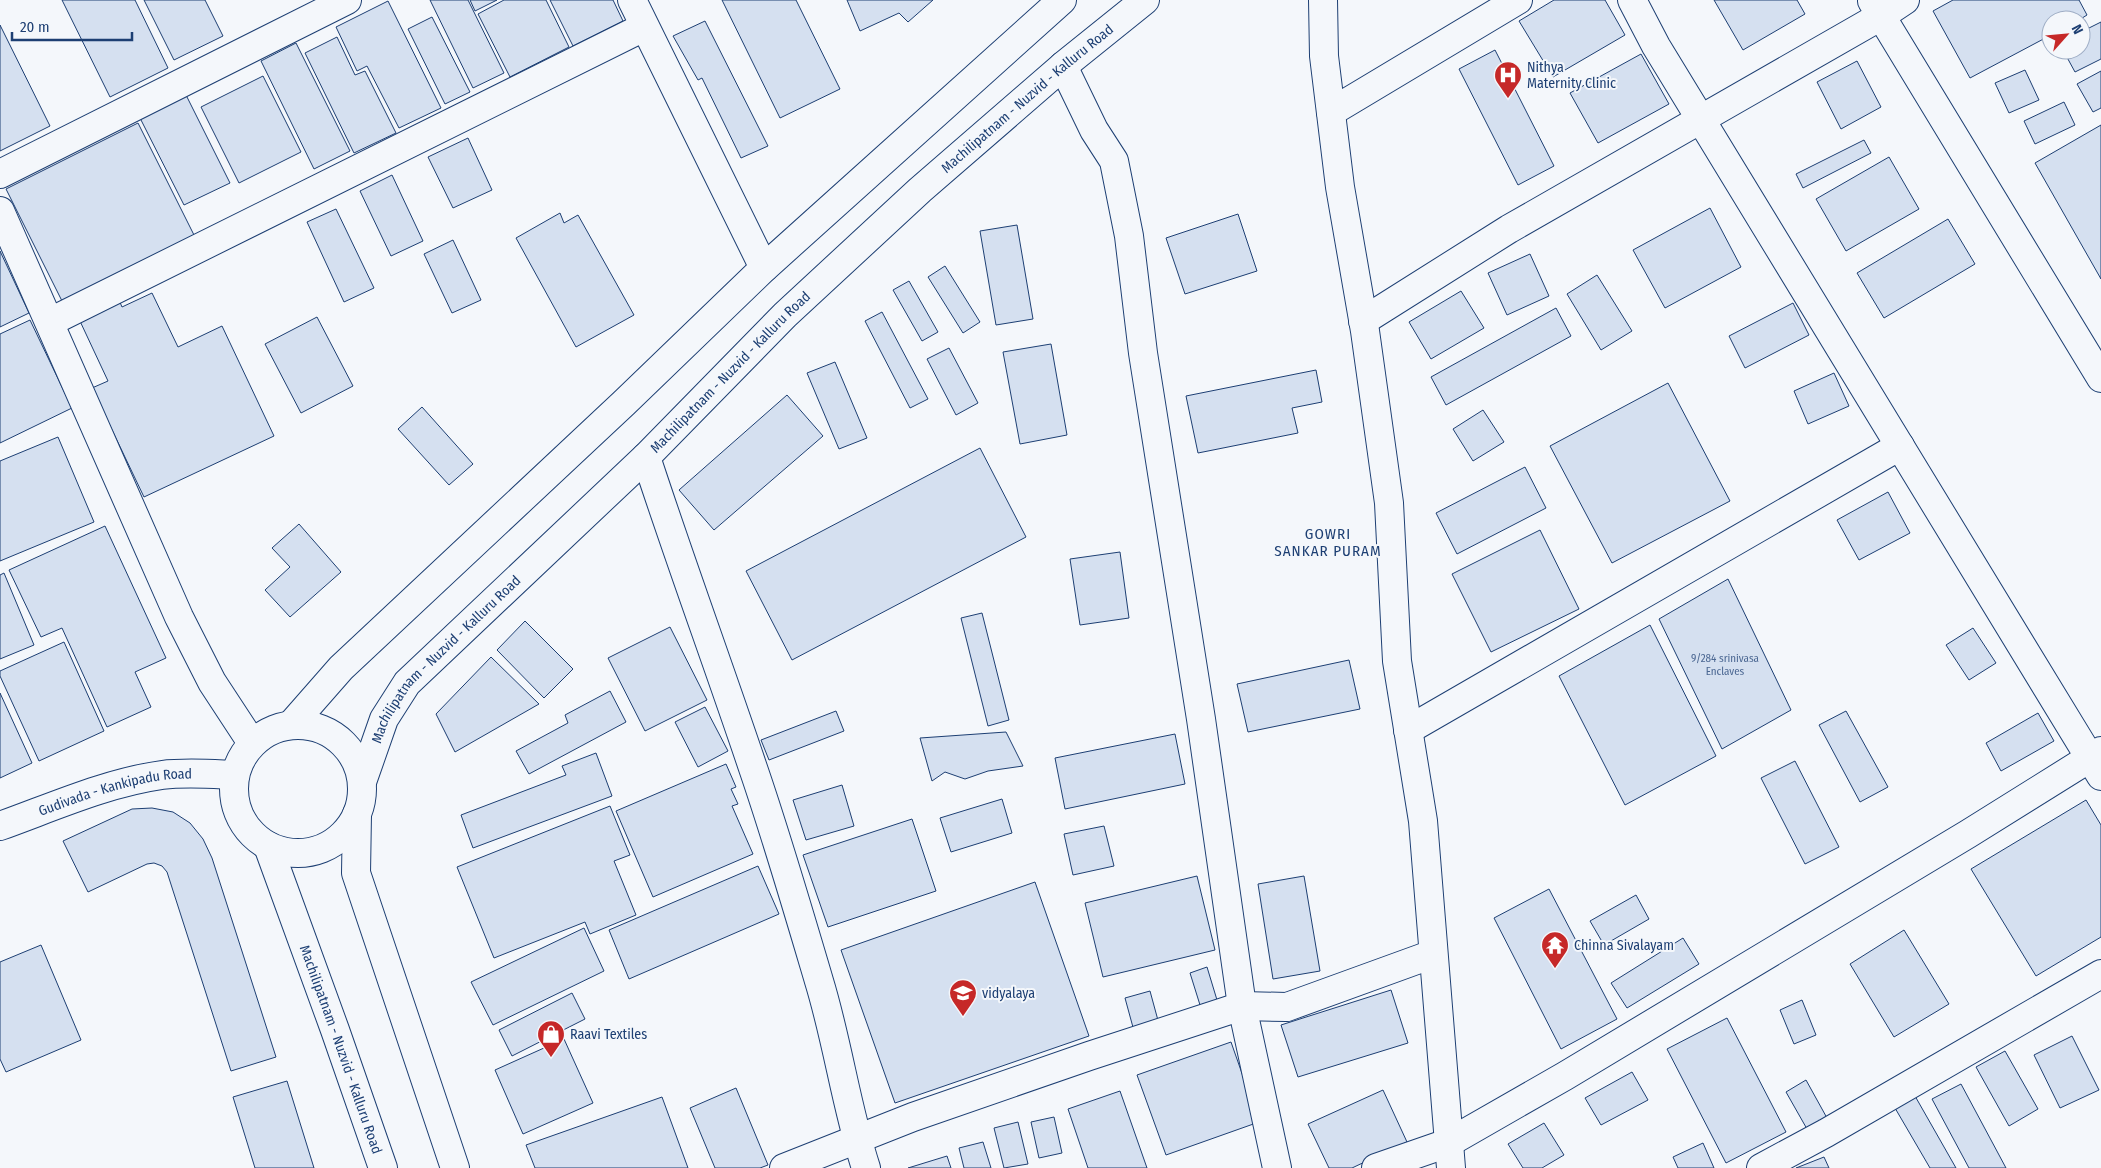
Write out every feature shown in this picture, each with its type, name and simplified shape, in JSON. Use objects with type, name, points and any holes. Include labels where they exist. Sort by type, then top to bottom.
[{"type":"main road","points":[[0,174],[347,0]]},
{"type":"main road","points":[[632,0],[764,268]]},
{"type":"main road","points":[[291,725],[341,668],[624,404],[764,268],[1062,0]]},
{"type":"main road","name":"Machilipatnam - Nuzvid - Kalluru Road","points":[[362,782],[384,719],[407,683],[646,457],[792,308],[920,190],[1063,66],[1145,0]]},
{"type":"main road","points":[[1323,0],[1324,56],[1340,187],[1363,321],[1390,503],[1397,660],[1423,821],[1450,1156]]},
{"type":"main road","points":[[1331,112],[1518,0]]},
{"type":"main road","points":[[1376,1168],[1450,1156],[1565,1076],[2098,762],[1900,446],[1656,46],[1632,0]]},
{"type":"main road","points":[[1363,321],[1509,229],[1701,119],[1876,8],[1905,0]]},
{"type":"main road","points":[[1876,8],[2101,378]]},
{"type":"main road","points":[[50,322],[644,26]]},
{"type":"main road","points":[[1063,66],[1094,130],[1114,161],[1120,190],[1143,353],[1219,840],[1242,1006],[1277,1168]]},
{"type":"main road","points":[[0,211],[179,617],[212,682],[252,743]]},
{"type":"main road","points":[[1408,730],[1900,446]]},
{"type":"main road","points":[[646,457],[688,583],[754,769],[829,1013],[856,1138],[866,1168]]},
{"type":"main road","points":[[291,725],[311,726],[330,732],[345,745],[357,762],[362,782],[362,798],[357,814],[346,832],[329,846],[309,853],[288,853],[268,846],[252,833],[240,816],[234,796],[235,775],[242,758],[252,743],[270,730],[291,725]]},
{"type":"main road","name":"Gudivada - Kankipadu Road","points":[[0,826],[95,791],[162,775],[198,773],[235,775]]},
{"type":"main road","points":[[357,814],[356,873],[455,1168]]},
{"type":"main road","name":"Machilipatnam - Nuzvid - Kalluru Road","points":[[268,846],[336,1030],[383,1168]]},
{"type":"main road","points":[[784,1168],[856,1138],[1089,1056],[1242,1006],[1287,1007],[1433,954]]},
{"type":"main road","points":[[1761,1168],[1826,1133],[2101,974]]},
{"type":"building","points":[[62,0],[135,0],[168,68],[110,97]]},
{"type":"building","points":[[144,0],[205,0],[223,36],[174,60]]},
{"type":"building","points":[[430,0],[468,0],[504,73],[473,88]]},
{"type":"building","points":[[470,0],[497,0],[475,11]]},
{"type":"building","points":[[504,0],[546,0],[569,47],[510,77],[478,14]]},
{"type":"building","points":[[550,0],[613,0],[623,21],[573,46]]},
{"type":"building","points":[[722,0],[796,0],[840,89],[780,118]]},
{"type":"building","points":[[847,0],[933,0],[908,22],[899,13],[860,31]]},
{"type":"building","points":[[1554,0],[1605,0],[1625,35],[1553,77],[1519,21]]},
{"type":"building","points":[[1714,0],[1797,0],[1805,14],[1743,50]]},
{"type":"building","points":[[1953,0],[2079,0],[2084,10],[2041,10],[2041,40],[1970,78],[1933,11]]},
{"type":"building","points":[[388,1],[441,108],[399,128],[367,66],[357,71],[336,27]]},
{"type":"building","points":[[432,17],[470,92],[445,104],[408,29]]},
{"type":"building","points":[[705,21],[768,146],[741,158],[702,78],[698,80],[673,36]]},
{"type":"building","points":[[2101,22],[2101,59],[2075,72],[2068,60],[2091,60],[2091,27]]},
{"type":"building","points":[[0,25],[50,126],[0,151]]},
{"type":"building","points":[[337,37],[355,75],[365,71],[396,133],[354,153],[305,53]]},
{"type":"building","points":[[296,43],[350,151],[314,169],[261,61]]},
{"type":"building","points":[[1495,50],[1554,166],[1518,185],[1459,69]]},
{"type":"building","points":[[1641,54],[1669,104],[1598,143],[1570,93]]},
{"type":"building","points":[[1857,61],[1881,107],[1841,129],[1817,82]]},
{"type":"building","points":[[2025,70],[2039,100],[2009,113],[1995,83]]},
{"type":"building","points":[[2101,71],[2101,108],[2093,112],[2077,84]]},
{"type":"building","points":[[263,76],[301,152],[239,183],[201,107]]},
{"type":"building","points":[[186,95],[230,183],[184,205],[140,118]]},
{"type":"building","points":[[2064,102],[2075,125],[2035,144],[2024,121]]},
{"type":"building","points":[[138,123],[195,237],[63,303],[6,189]]},
{"type":"building","points":[[2101,125],[2101,279],[2035,163]]},
{"type":"building","points":[[468,138],[492,190],[453,208],[428,157]]},
{"type":"building","points":[[1864,140],[1871,153],[1803,188],[1796,174]]},
{"type":"building","points":[[1889,157],[1919,209],[1846,251],[1816,199]]},
{"type":"building","points":[[392,175],[423,241],[391,256],[360,191]]},
{"type":"building","points":[[1710,208],[1741,267],[1665,308],[1633,250]]},
{"type":"building","points":[[336,209],[374,288],[344,302],[307,222]]},
{"type":"building","points":[[560,213],[564,223],[578,215],[634,315],[576,347],[516,238]]},
{"type":"building","points":[[1238,214],[1257,271],[1185,294],[1166,238]]},
{"type":"building","points":[[1948,219],[1975,264],[1884,318],[1857,273]]},
{"type":"building","points":[[1017,225],[1033,319],[996,325],[980,231]]},
{"type":"building","points":[[453,240],[481,300],[452,313],[424,254]]},
{"type":"building","points":[[0,251],[29,313],[0,327]]},
{"type":"building","points":[[1530,254],[1549,296],[1507,315],[1488,273]]},
{"type":"building","points":[[945,266],[980,322],[963,333],[928,277]]},
{"type":"building","points":[[1597,275],[1632,331],[1601,350],[1567,294]]},
{"type":"building","points":[[909,281],[938,332],[922,341],[893,290]]},
{"type":"building","points":[[1461,291],[1484,328],[1431,359],[1409,322]]},
{"type":"building","points":[[152,293],[178,347],[222,326],[274,436],[144,497],[92,388],[108,381],[79,319],[119,300],[122,307]]},
{"type":"building","points":[[1793,303],[1809,335],[1745,368],[1729,336]]},
{"type":"building","points":[[1556,308],[1571,336],[1446,405],[1431,377]]},
{"type":"building","points":[[882,312],[928,399],[910,408],[865,321]]},
{"type":"building","points":[[317,317],[353,386],[301,413],[265,344]]},
{"type":"building","points":[[30,320],[72,408],[0,443],[0,334]]},
{"type":"building","points":[[1051,344],[1067,435],[1020,444],[1003,352]]},
{"type":"building","points":[[949,348],[978,403],[956,415],[927,359]]},
{"type":"building","points":[[835,362],[867,438],[839,449],[807,373]]},
{"type":"building","points":[[1316,370],[1322,402],[1292,408],[1298,433],[1198,453],[1186,396]]},
{"type":"building","points":[[1834,373],[1849,406],[1808,424],[1794,391]]},
{"type":"building","points":[[1668,383],[1730,501],[1612,563],[1550,446]]},
{"type":"building","points":[[787,395],[823,436],[714,530],[679,490]]},
{"type":"building","points":[[422,407],[473,464],[449,485],[398,429]]},
{"type":"building","points":[[1483,410],[1504,442],[1473,461],[1453,429]]},
{"type":"building","points":[[58,437],[94,522],[0,561],[0,461]]},
{"type":"building","points":[[980,448],[1026,537],[792,660],[746,571]]},
{"type":"building","points":[[1525,467],[1546,508],[1457,554],[1436,513]]},
{"type":"building","points":[[1888,492],[1910,533],[1859,560],[1837,520]]},
{"type":"building","points":[[299,524],[341,572],[290,617],[265,590],[290,567],[272,548]]},
{"type":"building","points":[[105,526],[166,658],[135,672],[151,707],[107,727],[62,628],[41,637],[9,570]]},
{"type":"building","points":[[1540,530],[1579,609],[1491,652],[1452,574]]},
{"type":"building","points":[[1120,552],[1129,618],[1080,625],[1070,559]]},
{"type":"building","points":[[4,573],[34,645],[0,659],[0,575]]},
{"type":"building","points":[[1728,579],[1791,710],[1722,749],[1659,619]]},
{"type":"building","points":[[982,613],[1009,720],[988,726],[961,618]]},
{"type":"building","points":[[525,621],[573,669],[544,698],[497,650]]},
{"type":"building","points":[[1650,625],[1716,756],[1625,805],[1559,676]]},
{"type":"building","points":[[670,627],[707,700],[645,731],[608,658]]},
{"type":"building","points":[[1973,628],[1996,663],[1969,680],[1946,645]]},
{"type":"building","points":[[64,642],[104,731],[39,761],[0,676],[0,671]]},
{"type":"building","points":[[491,657],[539,704],[455,752],[436,714]]},
{"type":"building","points":[[1349,660],[1360,709],[1248,732],[1237,684]]},
{"type":"building","points":[[610,691],[626,722],[529,774],[516,751],[568,723],[565,715]]},
{"type":"building","points":[[0,693],[32,763],[0,778]]},
{"type":"building","points":[[705,707],[728,751],[698,767],[675,722]]},
{"type":"building","points":[[836,711],[844,731],[769,760],[761,740]]},
{"type":"building","points":[[1846,711],[1888,787],[1860,802],[1819,725]]},
{"type":"building","points":[[2038,713],[2054,741],[2001,771],[1986,743]]},
{"type":"building","points":[[1006,732],[1023,766],[988,771],[965,779],[945,772],[932,781],[920,738]]},
{"type":"building","points":[[1175,734],[1185,784],[1065,809],[1055,758]]},
{"type":"building","points":[[596,753],[612,796],[473,848],[461,815],[566,775],[562,766]]},
{"type":"building","points":[[1795,761],[1839,847],[1805,864],[1761,778]]},
{"type":"building","points":[[726,764],[736,787],[731,789],[738,804],[732,806],[753,854],[653,897],[616,811]]},
{"type":"building","points":[[842,785],[854,826],[806,840],[793,800]]},
{"type":"building","points":[[1002,799],[1012,833],[951,852],[940,818]]},
{"type":"building","points":[[2086,800],[2101,825],[2101,937],[2036,976],[1971,869]]},
{"type":"building","points":[[610,806],[630,855],[614,861],[636,915],[590,934],[585,922],[494,958],[457,867]]},
{"type":"building","points":[[152,808],[173,812],[190,823],[203,839],[212,858],[276,1057],[231,1071],[167,872],[162,866],[154,863],[147,864],[88,892],[63,841],[132,809]]},
{"type":"building","points":[[912,819],[936,891],[828,927],[803,855]]},
{"type":"building","points":[[1104,826],[1114,866],[1073,875],[1064,834]]},
{"type":"building","points":[[758,866],[779,914],[629,979],[609,930]]},
{"type":"building","points":[[1197,876],[1215,950],[1103,977],[1085,903]]},
{"type":"building","points":[[1304,876],[1320,971],[1273,979],[1258,884]]},
{"type":"building","points":[[1035,882],[1089,1036],[895,1103],[841,950]]},
{"type":"building","name":"Chinna Sivalayam","points":[[1549,889],[1617,1019],[1561,1049],[1494,918]]},
{"type":"building","points":[[1636,895],[1649,919],[1604,945],[1590,921]]},
{"type":"building","points":[[584,928],[604,971],[493,1025],[471,982]]},
{"type":"building","points":[[1904,930],[1949,1004],[1894,1037],[1850,964]]},
{"type":"building","points":[[1683,938],[1699,964],[1627,1008],[1611,983]]},
{"type":"building","points":[[41,945],[81,1040],[6,1072],[0,1059],[0,962]]},
{"type":"building","points":[[1207,967],[1217,1000],[1200,1005],[1190,973]]},
{"type":"building","points":[[1391,990],[1408,1043],[1298,1077],[1281,1025]]},
{"type":"building","points":[[1150,991],[1159,1024],[1134,1031],[1125,998]]},
{"type":"building","points":[[572,993],[585,1019],[512,1056],[499,1030]]},
{"type":"building","points":[[1802,1000],[1816,1035],[1794,1044],[1780,1010]]},
{"type":"building","points":[[1727,1018],[1786,1132],[1726,1163],[1667,1049]]},
{"type":"building","points":[[2072,1036],[2099,1090],[2060,1108],[2034,1055]]},
{"type":"building","points":[[564,1039],[593,1103],[523,1134],[495,1070]]},
{"type":"building","points":[[1231,1042],[1259,1122],[1166,1155],[1137,1075]]},
{"type":"building","points":[[2005,1051],[2038,1109],[2009,1126],[1976,1067]]},
{"type":"building","points":[[1632,1072],[1648,1100],[1601,1125],[1585,1098]]},
{"type":"building","points":[[1806,1080],[1827,1118],[1807,1129],[1786,1092]]},
{"type":"building","points":[[287,1081],[314,1168],[255,1168],[233,1097]]},
{"type":"building","points":[[1961,1084],[2006,1168],[1969,1168],[1932,1099]]},
{"type":"building","points":[[736,1088],[768,1165],[760,1168],[715,1168],[690,1108]]},
{"type":"building","points":[[1383,1090],[1407,1142],[1352,1168],[1329,1168],[1308,1124]]},
{"type":"building","points":[[1120,1091],[1147,1168],[1088,1168],[1068,1109]]},
{"type":"building","points":[[1915,1096],[1956,1168],[1930,1168],[1895,1108]]},
{"type":"building","points":[[662,1097],[688,1168],[535,1168],[526,1145]]},
{"type":"building","points":[[1054,1117],[1062,1153],[1039,1158],[1031,1122]]},
{"type":"building","points":[[1018,1122],[1028,1164],[1004,1168],[994,1128]]},
{"type":"building","points":[[1544,1123],[1564,1155],[1542,1168],[1523,1168],[1508,1144]]},
{"type":"building","points":[[983,1142],[991,1168],[964,1168],[959,1148]]},
{"type":"building","points":[[1703,1143],[1714,1168],[1678,1168],[1673,1157]]},
{"type":"building","points":[[947,1156],[951,1168],[908,1168]]},
{"type":"building","points":[[1824,1157],[1829,1168],[1796,1168]]},
{"type":"place","name":"Nithya Maternity Clinic","points":[[1508,99]]},
{"type":"place","name":"Chinna Sivalayam","points":[[1555,969]]},
{"type":"place","name":"vidyalaya","points":[[963,1017]]},
{"type":"place","name":"Raavi Textiles","points":[[551,1058]]},
{"type":"district","name":"GOWRI SANKAR PURAM","points":[[1328,542]]}]
